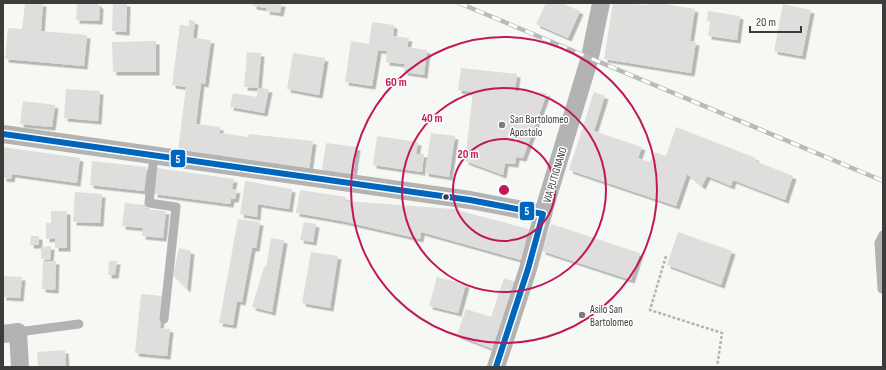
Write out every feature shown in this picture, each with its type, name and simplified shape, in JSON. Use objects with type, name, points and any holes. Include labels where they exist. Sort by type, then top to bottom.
[{"type":"street","name":"VIA PUTIGNANO","points":[[3,134],[354,185],[470,200],[543,214],[590,58],[601,3]]},
{"type":"street","points":[[496,367],[528,269],[543,214]]},
{"type":"street","points":[[10,333],[20,367]]},
{"type":"lane","points":[[154,155],[149,204],[176,207],[164,319]]},
{"type":"lane","points":[[882,289],[879,243],[883,235]]},
{"type":"lane","points":[[10,333],[79,324]]},
{"type":"path","points":[[666,256],[650,310],[722,334],[717,367]]},
{"type":"building","points":[[25,3],[43,3],[41,31],[87,35],[84,66],[5,59],[8,28],[22,29]]},
{"type":"building","points":[[77,3],[98,3],[98,5],[100,5],[99,21],[76,20]]},
{"type":"building","points":[[113,3],[127,3],[126,32],[112,31]]},
{"type":"building","points":[[253,3],[282,3],[280,13],[266,11],[267,8],[253,6]]},
{"type":"building","points":[[546,3],[562,3],[580,11],[568,38],[536,24]]},
{"type":"building","points":[[613,3],[648,5],[648,3],[659,3],[695,9],[690,41],[696,42],[691,73],[604,59]]},
{"type":"building","points":[[783,4],[811,10],[802,56],[774,51]]},
{"type":"building","points":[[708,11],[740,16],[737,40],[708,36],[710,22],[707,21]]},
{"type":"building","points":[[189,20],[195,21],[193,38],[211,40],[205,84],[201,83],[196,124],[220,127],[220,133],[248,137],[249,134],[313,141],[309,170],[178,151],[186,87],[172,85],[180,25],[189,26]]},
{"type":"building","points":[[372,22],[394,25],[393,36],[409,38],[407,47],[427,50],[424,75],[404,72],[405,64],[386,62],[387,51],[378,50],[372,86],[345,82],[351,41],[369,44]]},
{"type":"building","points":[[156,41],[156,72],[113,72],[112,42]]},
{"type":"building","points":[[247,52],[261,53],[258,88],[244,87]]},
{"type":"building","points":[[293,53],[325,58],[319,95],[287,89]]},
{"type":"building","name":"San Bartolomeo Apostolo","points":[[461,68],[517,74],[515,91],[547,93],[523,158],[516,157],[515,164],[505,163],[503,175],[465,161],[473,92],[458,90]]},
{"type":"building","points":[[258,88],[269,89],[264,113],[230,107],[233,93],[257,97]]},
{"type":"building","points":[[66,89],[100,91],[98,121],[64,118]]},
{"type":"building","points":[[594,92],[605,96],[594,131],[642,147],[638,158],[650,162],[654,152],[666,156],[676,127],[756,158],[755,161],[793,176],[785,200],[733,180],[731,186],[707,176],[702,186],[687,174],[676,206],[569,170]]},
{"type":"building","points":[[23,101],[55,105],[52,127],[20,124]]},
{"type":"building","points":[[431,133],[455,136],[449,177],[425,173]]},
{"type":"building","points":[[377,136],[418,142],[416,154],[424,154],[422,172],[373,165]]},
{"type":"building","points":[[326,143],[357,147],[353,175],[322,170]]},
{"type":"building","points":[[3,147],[80,158],[77,183],[12,174],[11,179],[3,178]]},
{"type":"building","points":[[92,161],[147,167],[144,191],[90,185]]},
{"type":"building","points":[[157,168],[234,179],[232,189],[237,190],[235,199],[231,199],[230,204],[154,194]]},
{"type":"building","points":[[245,181],[292,189],[289,209],[258,204],[257,217],[240,214]]},
{"type":"building","points":[[300,190],[346,197],[346,201],[453,209],[529,229],[521,260],[421,232],[420,239],[342,221],[296,213]]},
{"type":"building","points":[[75,192],[102,194],[100,223],[73,222]]},
{"type":"building","points":[[125,203],[146,205],[145,209],[166,211],[163,238],[142,236],[143,228],[122,226]]},
{"type":"building","points":[[51,211],[67,211],[67,248],[55,248],[55,238],[46,239],[46,223],[51,223]]},
{"type":"building","points":[[238,219],[260,222],[256,248],[252,248],[242,302],[237,301],[233,325],[219,323]]},
{"type":"building","points":[[304,222],[316,224],[313,242],[300,240]]},
{"type":"building","points":[[551,224],[640,253],[631,280],[542,251]]},
{"type":"building","points":[[678,232],[732,251],[721,285],[667,265]]},
{"type":"building","points":[[31,236],[39,236],[39,245],[30,245]]},
{"type":"building","points":[[271,238],[284,240],[272,312],[252,307],[264,267],[266,267]]},
{"type":"building","points":[[51,246],[50,260],[41,259],[41,247]]},
{"type":"building","points":[[179,248],[191,251],[187,289],[173,275]]},
{"type":"building","points":[[311,252],[338,256],[330,308],[302,303]]},
{"type":"building","points":[[43,261],[56,261],[55,290],[42,289]]},
{"type":"building","points":[[109,261],[117,261],[115,275],[108,275]]},
{"type":"building","points":[[3,276],[22,277],[20,298],[3,297]]},
{"type":"building","points":[[437,277],[466,284],[458,313],[429,306]]},
{"type":"building","points":[[504,278],[515,282],[493,349],[457,335],[466,309],[491,317]]},
{"type":"building","points":[[141,294],[163,296],[160,328],[170,329],[167,356],[135,353]]},
{"type":"building","points":[[65,350],[66,367],[38,367],[37,352]]},
{"type":"railway","points":[[459,3],[883,181]]},
{"type":"transit line","name":"5","points":[[3,134],[470,200],[543,214],[528,269],[496,367]]},
{"type":"place","name":"San Bartolomeo Apostolo","points":[[502,125]]},
{"type":"place","name":"Asilo San Bartolomeo","points":[[582,315]]}]
